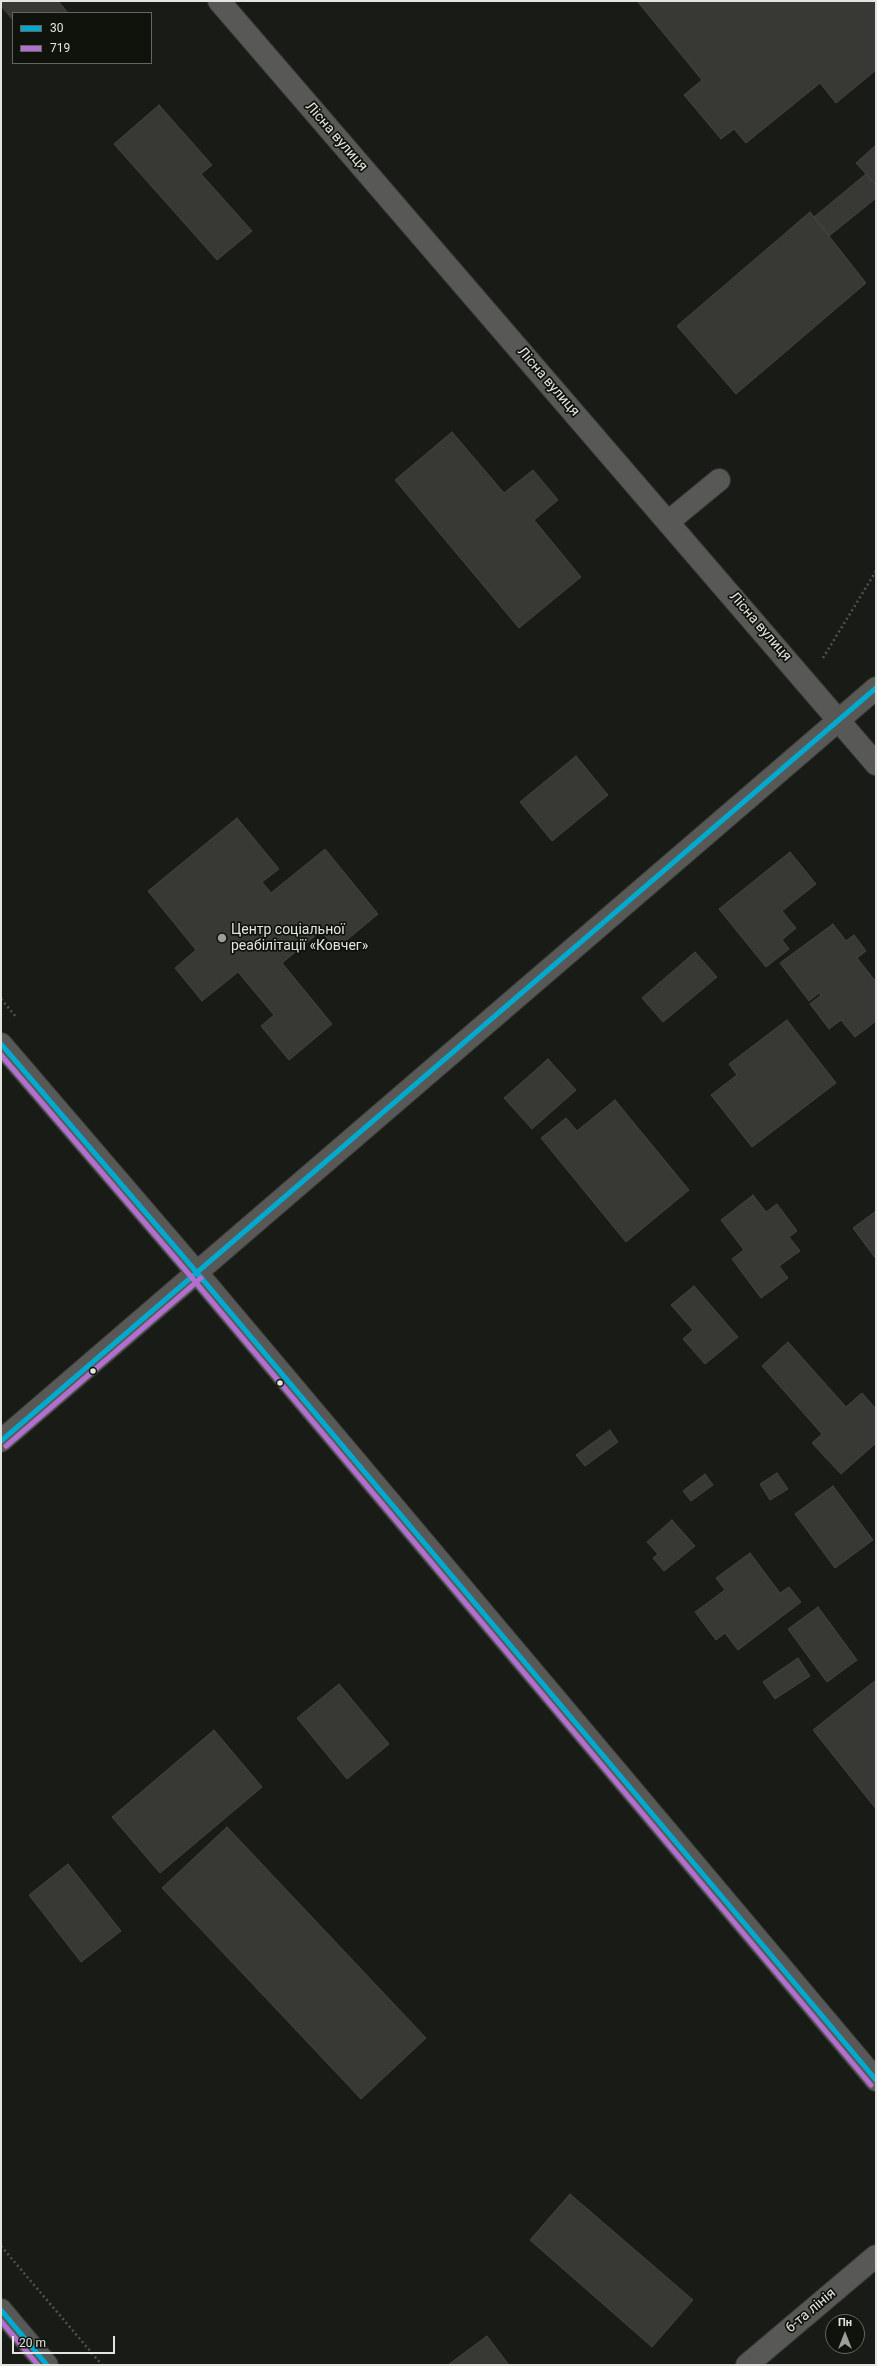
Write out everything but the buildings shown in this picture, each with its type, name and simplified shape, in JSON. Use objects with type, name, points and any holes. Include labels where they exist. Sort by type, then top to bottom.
[{"type":"street","name":"Лісна вулиця","points":[[219,1],[876,764]]},
{"type":"street","points":[[668,522],[719,480]]},
{"type":"street","points":[[1,1441],[196,1272],[833,713],[876,688]]},
{"type":"street","points":[[1,1044],[196,1272],[876,2080]]},
{"type":"street","name":"6-та лінія","points":[[747,2365],[876,2256]]},
{"type":"street","points":[[1,2310],[48,2365]]},
{"type":"path","points":[[833,713],[823,658],[876,571]]},
{"type":"path","points":[[1,2246],[102,2365]]},
{"type":"transit line","name":"30","points":[[1,1441],[876,688]]},
{"type":"transit line","name":"30","points":[[1,1044],[187,1261],[876,2080]]},
{"type":"transit line","name":"719","points":[[1,1055],[182,1266],[871,2085]]},
{"type":"transit line","name":"719","points":[[6,1446],[201,1278]]},
{"type":"transit line","name":"30","points":[[1,2310],[47,2365]]},
{"type":"transit line","name":"719","points":[[1,2321],[38,2365]]},
{"type":"place","name":"Центр соціальної реабілітації «Ковчег»","points":[[222,938]]}]
